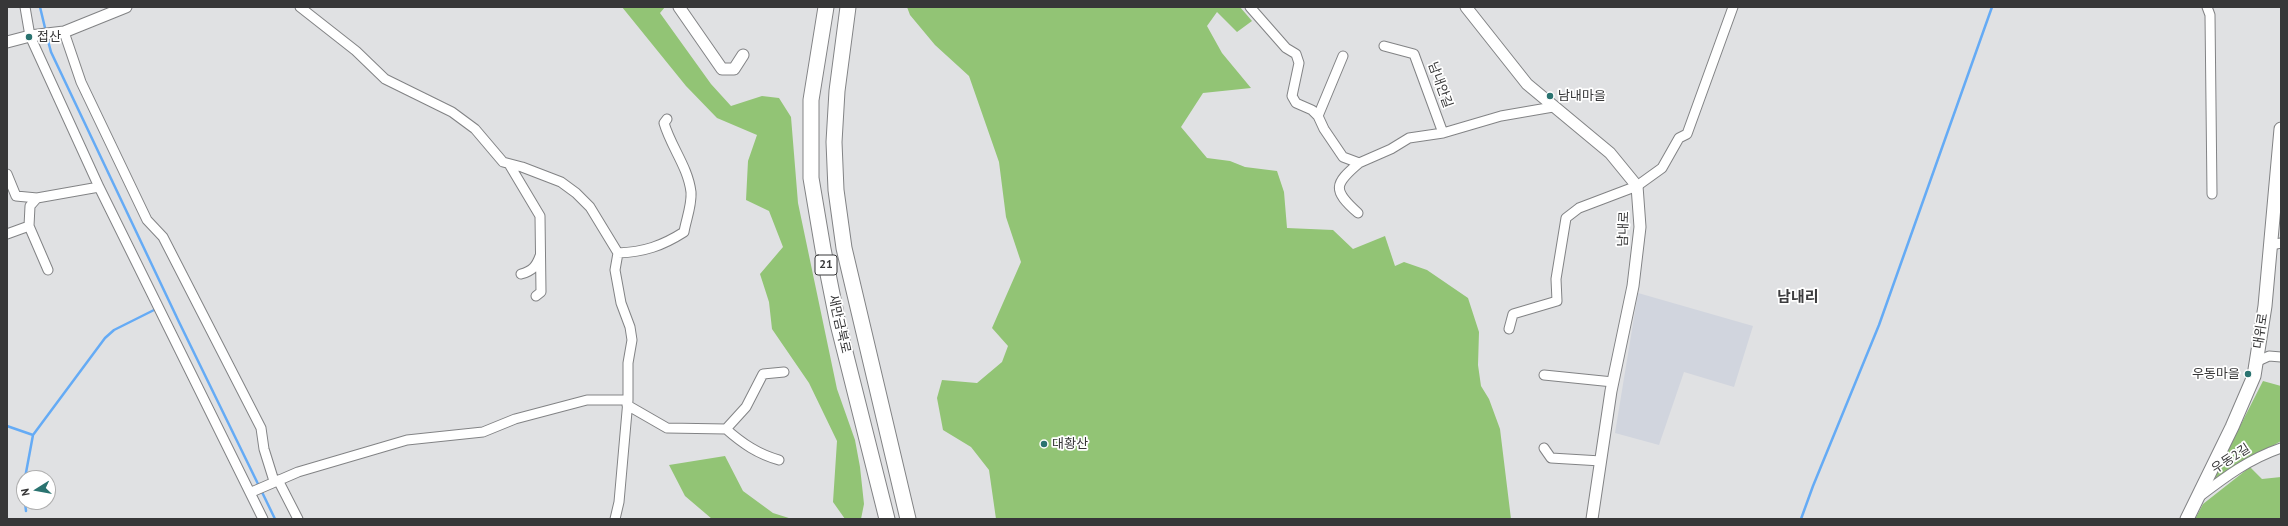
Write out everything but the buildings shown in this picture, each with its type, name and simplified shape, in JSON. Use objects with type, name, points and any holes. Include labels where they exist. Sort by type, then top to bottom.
[{"type":"highway","name":"새만금북로","points":[[826,7],[811,100],[811,178],[822,250],[838,324],[887,519]]},
{"type":"highway","name":"새만금북로","points":[[848,7],[837,91],[834,142],[836,190],[844,248],[908,519]]},
{"type":"main road","name":"대위로","points":[[2187,519],[2235,420],[2254,376],[2276,244],[2281,129]]},
{"type":"street","points":[[25,7],[33,36],[99,187],[263,519]]},
{"type":"street","points":[[7,42],[33,36],[59,33],[126,7]]},
{"type":"street","points":[[300,7],[356,51],[385,79],[452,112],[475,130],[503,162],[561,182],[576,193],[590,207],[618,253],[615,270],[621,303],[630,327],[632,340],[628,363],[627,402],[619,502],[615,519]]},
{"type":"street","points":[[679,7],[722,70],[734,69],[743,55]]},
{"type":"street","points":[[1250,7],[1286,48],[1296,54],[1299,63],[1292,96],[1296,103],[1318,116],[1324,129],[1343,157],[1359,163]]},
{"type":"street","points":[[1466,7],[1527,84],[1610,153],[1637,186]]},
{"type":"street","points":[[1509,329],[1513,314],[1557,301],[1556,279],[1566,218],[1579,208],[1637,186],[1662,168],[1679,138],[1687,134],[1733,7]]},
{"type":"street","points":[[2207,7],[2210,15],[2212,194]]},
{"type":"street","points":[[59,33],[147,220],[162,237],[261,428],[264,449],[274,481],[298,519]]},
{"type":"street","name":"남내안길","points":[[1384,46],[1414,54],[1443,133]]},
{"type":"street","points":[[1318,116],[1343,56]]},
{"type":"street","points":[[1358,213],[1345,202],[1340,193],[1339,185],[1342,177],[1359,163],[1391,149],[1409,138],[1443,133],[1501,116],[1553,107]]},
{"type":"street","points":[[618,253],[640,252],[661,246],[684,232],[691,193],[686,170],[667,134],[664,123],[666,119]]},
{"type":"street","points":[[509,164],[540,216],[542,251],[541,292],[536,296]]},
{"type":"street","points":[[7,174],[16,196],[36,198],[99,187]]},
{"type":"street","name":"남내로","points":[[1592,519],[1613,382],[1629,310],[1640,227],[1637,186]]},
{"type":"street","points":[[36,198],[30,206],[29,226],[48,270]]},
{"type":"street","points":[[7,234],[29,226]]},
{"type":"street","points":[[520,274],[529,272],[536,267],[542,251]]},
{"type":"street","points":[[2256,362],[2269,356],[2281,357]]},
{"type":"street","points":[[726,429],[746,406],[763,374],[784,372]]},
{"type":"street","points":[[1544,375],[1613,382]]},
{"type":"street","points":[[254,491],[274,481],[407,440],[483,432],[515,419],[586,400],[627,402],[667,428],[726,429],[743,444],[760,454],[780,460]]},
{"type":"street","points":[[1544,448],[1551,458],[1601,461]]},
{"type":"street","name":"우동2길","points":[[2198,498],[2237,468],[2260,455],[2281,448]]},
{"type":"shaded area","points":[[1638,293],[1753,326],[1734,387],[1684,372],[1659,445],[1615,433]]},
{"type":"green space","points":[[622,7],[665,7],[660,13],[711,84],[731,106],[762,96],[779,98],[791,117],[798,203],[837,389],[855,440],[860,467],[864,504],[861,519],[845,519],[833,502],[837,441],[809,383],[772,329],[769,302],[760,274],[783,247],[769,211],[746,200],[748,161],[757,135],[717,118],[686,86]]},
{"type":"green space","points":[[907,7],[1240,7],[1252,21],[1237,32],[1217,12],[1207,26],[1222,53],[1251,88],[1203,93],[1181,127],[1207,158],[1230,161],[1245,167],[1277,171],[1284,192],[1287,228],[1333,230],[1353,249],[1385,236],[1395,266],[1404,262],[1427,270],[1468,298],[1479,332],[1478,365],[1481,386],[1489,399],[1500,429],[1511,519],[996,519],[989,470],[971,447],[943,430],[937,398],[942,380],[977,383],[1002,362],[1008,346],[992,328],[1021,262],[1006,217],[999,162],[969,76],[935,45],[910,15]]},
{"type":"green space","points":[[2263,381],[2281,386],[2281,441],[2212,481]]},
{"type":"green space","points":[[725,456],[743,491],[773,513],[792,519],[712,519],[685,496],[669,465]]},
{"type":"green space","points":[[2250,467],[2262,479],[2281,477],[2281,519],[2195,519],[2203,504]]},
{"type":"waterway","points":[[40,7],[46,32]]},
{"type":"waterway","points":[[1801,519],[1879,325],[1992,7]]},
{"type":"waterway","points":[[47,37],[51,52],[179,322],[259,486]]},
{"type":"waterway","points":[[7,426],[33,435],[105,338],[114,330],[154,310]]},
{"type":"waterway","points":[[26,470],[33,435]]},
{"type":"waterway","points":[[261,490],[275,519]]},
{"type":"place","name":"접산","points":[[29,37]]},
{"type":"place","name":"남내마을","points":[[1550,96]]},
{"type":"place","name":"우동마을","points":[[2248,374]]},
{"type":"place","name":"대황산","points":[[1044,444]]},
{"type":"district","name":"남내리","points":[[1798,298]]}]
